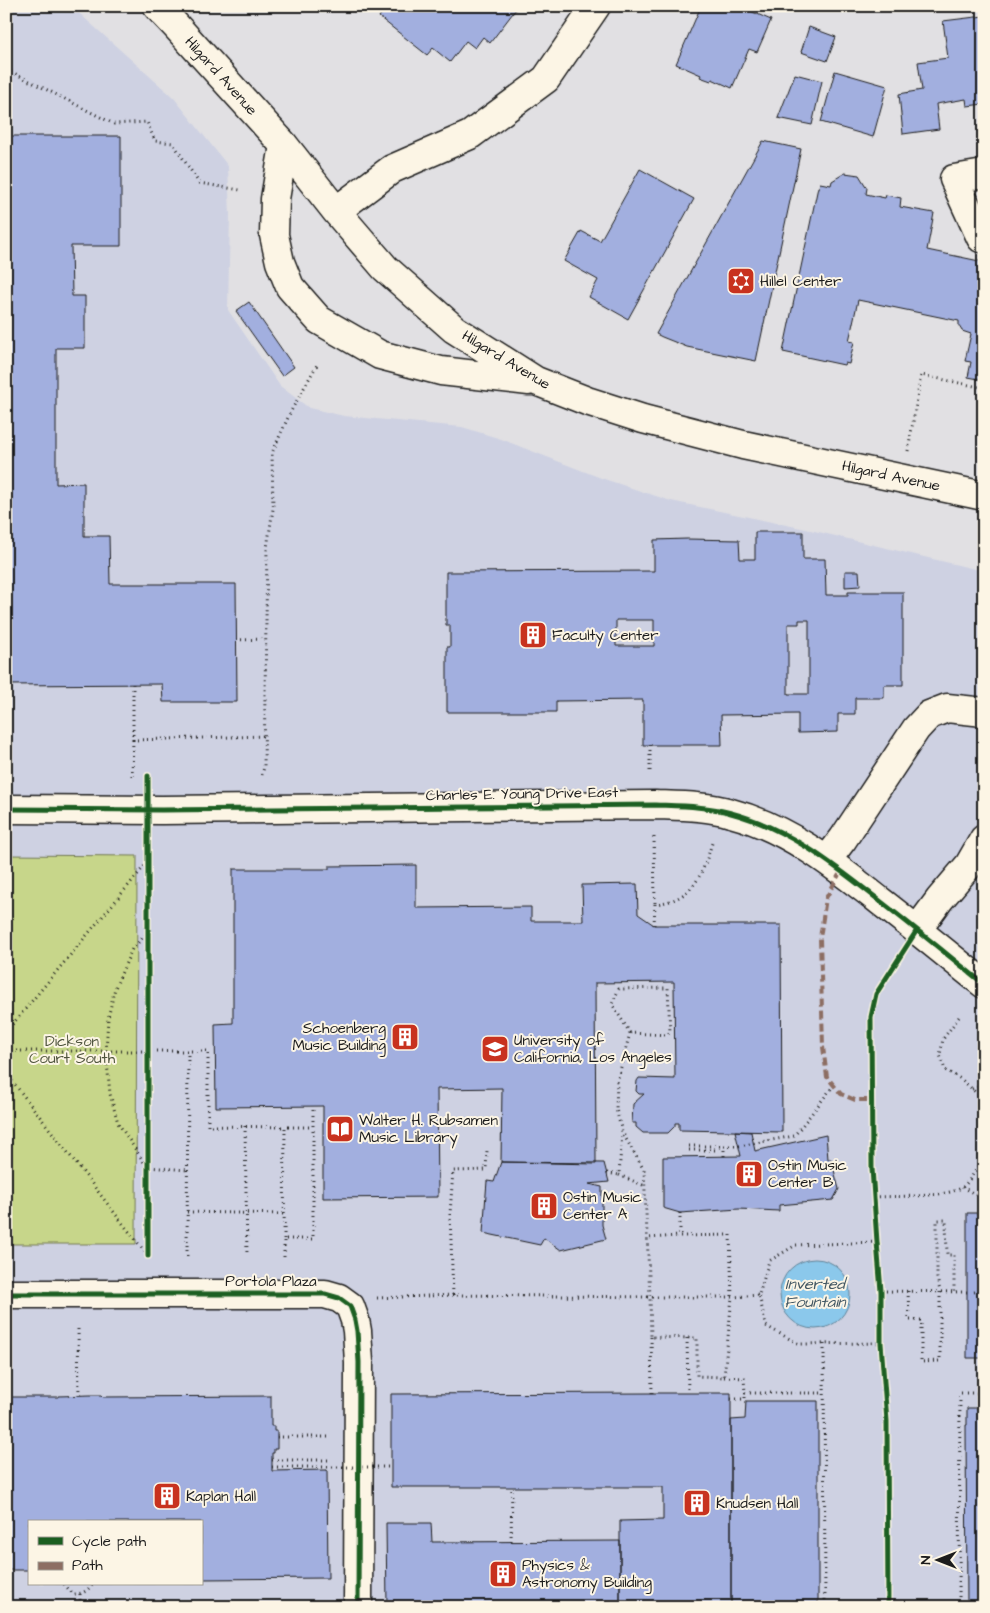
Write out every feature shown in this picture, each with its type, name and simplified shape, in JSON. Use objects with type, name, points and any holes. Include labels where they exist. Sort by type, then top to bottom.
[{"type":"street","name":"Hilgard Avenue","points":[[156,6],[284,145],[385,268],[454,329],[536,381],[587,402],[743,445],[984,496]]},
{"type":"street","points":[[336,210],[392,169],[470,135],[546,79],[596,6]]},
{"type":"street","points":[[284,145],[275,199],[274,235],[280,262],[290,287],[318,320],[380,355],[441,371],[536,381]]},
{"type":"street","points":[[984,174],[954,179],[981,238],[984,238]]},
{"type":"street","points":[[827,860],[916,729],[930,715],[948,708],[984,712]]},
{"type":"street","name":"Charles E. Young Drive East","points":[[6,810],[655,805],[729,812],[790,836],[827,860],[984,984]]},
{"type":"street","points":[[917,930],[969,865],[984,839]]},
{"type":"street","name":"Portola Plaza","points":[[6,1294],[325,1294],[339,1298],[350,1306]]},
{"type":"street","points":[[350,1306],[355,1320],[359,1362],[358,1607]]},
{"type":"path","points":[[6,71],[12,72],[114,124],[147,122],[155,141],[173,143],[200,183],[240,190]]},
{"type":"path","points":[[262,775],[265,736],[267,548],[273,509],[272,453],[291,411],[318,364]]},
{"type":"path","points":[[903,479],[921,374],[984,388]]},
{"type":"path","points":[[236,640],[266,639]]},
{"type":"path","points":[[132,776],[133,684]]},
{"type":"path","points":[[133,740],[265,736]]},
{"type":"path","points":[[650,744],[650,775]]},
{"type":"path","points":[[654,837],[654,925]]},
{"type":"path","points":[[655,904],[668,903],[687,893],[703,871],[712,843]]},
{"type":"path","points":[[148,855],[148,872]]},
{"type":"path","points":[[6,1032],[148,862]]},
{"type":"path","points":[[980,911],[984,907]]},
{"type":"path","points":[[148,921],[149,941]]},
{"type":"path","points":[[147,1167],[118,1123],[110,1094],[106,1051],[108,1018],[115,988],[132,949],[149,931]]},
{"type":"path","points":[[630,1033],[667,1035],[670,1032],[668,988],[619,989],[612,1004],[630,1033],[617,1082],[616,1109],[622,1132],[644,1170],[648,1238],[652,1393]]},
{"type":"path","points":[[959,1017],[943,1039],[940,1055],[945,1070],[972,1089],[984,1102]]},
{"type":"path","points":[[148,1041],[148,1060]]},
{"type":"path","points":[[6,1051],[208,1051],[208,1126],[313,1127]]},
{"type":"path","points":[[187,1256],[188,1051]]},
{"type":"path","points":[[6,1073],[148,1256]]},
{"type":"path","points":[[724,1156],[724,1150],[689,1150],[689,1146],[739,1146],[794,1136],[834,1085]]},
{"type":"path","points":[[972,1089],[984,1085]]},
{"type":"path","points":[[284,1239],[313,1239],[313,1106]]},
{"type":"path","points":[[245,1126],[247,1256]]},
{"type":"path","points":[[284,1257],[285,1127]]},
{"type":"path","points":[[619,1175],[622,1132]]},
{"type":"path","points":[[453,1295],[450,1214],[453,1171],[486,1170],[487,1151]]},
{"type":"path","points":[[874,1196],[944,1194],[962,1187],[976,1171],[984,1156]]},
{"type":"path","points":[[147,1157],[147,1177]]},
{"type":"path","points":[[147,1167],[188,1170]]},
{"type":"path","points":[[607,1173],[619,1175],[644,1186]]},
{"type":"path","points":[[874,1187],[874,1206]]},
{"type":"path","points":[[962,1187],[984,1199]]},
{"type":"path","points":[[187,1212],[284,1214]]},
{"type":"path","points":[[680,1213],[680,1236]]},
{"type":"path","points":[[908,1291],[909,1320],[921,1320],[921,1362],[940,1362],[937,1220],[946,1220],[947,1256],[954,1255],[954,1291]]},
{"type":"path","points":[[876,1233],[878,1252]]},
{"type":"path","points":[[648,1238],[730,1235],[732,1296],[724,1377]]},
{"type":"path","points":[[877,1242],[796,1245],[769,1261],[759,1295],[766,1326],[799,1344],[881,1344]]},
{"type":"path","points":[[148,1246],[148,1256]]},
{"type":"path","points":[[880,1281],[881,1300]]},
{"type":"path","points":[[881,1291],[967,1292]]},
{"type":"path","points":[[974,1292],[982,1291]]},
{"type":"path","points":[[350,1306],[385,1297],[453,1295],[650,1297],[759,1295]]},
{"type":"path","points":[[78,1329],[79,1396]]},
{"type":"path","points":[[881,1335],[882,1353]]},
{"type":"path","points":[[651,1337],[697,1338],[697,1376],[744,1378],[745,1399],[731,1399]]},
{"type":"path","points":[[687,1338],[688,1393]]},
{"type":"path","points":[[824,1344],[826,1607]]},
{"type":"path","points":[[745,1393],[824,1393]]},
{"type":"path","points":[[959,1607],[960,1394],[984,1393]]},
{"type":"path","points":[[277,1437],[338,1437]]},
{"type":"path","points":[[272,1460],[338,1460]]},
{"type":"path","points":[[272,1466],[392,1467]]},
{"type":"path","points":[[511,1541],[512,1487]]},
{"type":"path","points":[[66,1586],[73,1594],[80,1594],[89,1590],[91,1586]]},
{"type":"path","points":[[80,1594],[80,1607]]},
{"type":"shaded area","name":"University of California, Los Angeles","points":[[6,6],[71,6],[174,98],[228,166],[230,215],[228,310],[280,386],[309,408],[344,416],[462,427],[501,439],[601,478],[671,501],[806,529],[979,570],[984,577],[984,1607],[6,1607]]},
{"type":"green space","name":"Dickson Court South","points":[[6,855],[137,856],[136,1244],[6,1244]]},
{"type":"water","name":"Inverted Fountain","points":[[815,1259],[828,1262],[840,1269],[847,1281],[850,1294],[847,1307],[840,1319],[828,1326],[815,1329],[802,1326],[790,1319],[783,1307],[780,1294],[783,1281],[790,1269],[802,1262]]},
{"type":"building","points":[[377,6],[513,6],[516,9],[490,43],[483,37],[475,48],[466,41],[450,62],[433,48],[427,55],[379,17],[383,11]]},
{"type":"building","points":[[701,6],[739,6],[771,20],[757,52],[749,49],[732,88],[712,79],[711,81],[700,77],[701,75],[676,64]]},
{"type":"building","points":[[984,16],[984,104],[967,106],[966,99],[936,104],[939,129],[903,134],[899,94],[922,90],[918,62],[948,58],[943,21]]},
{"type":"building","points":[[809,27],[836,37],[827,61],[801,52]]},
{"type":"building","points":[[835,71],[887,86],[873,137],[821,122]]},
{"type":"building","points":[[795,74],[822,81],[812,125],[778,118]]},
{"type":"building","points":[[6,136],[121,136],[121,246],[71,246],[72,296],[85,296],[85,348],[56,348],[56,484],[84,483],[84,536],[109,536],[110,584],[236,584],[237,702],[163,702],[162,684],[6,685]]},
{"type":"building","points":[[763,141],[801,149],[756,361],[687,347],[656,334]]},
{"type":"building","points":[[640,169],[694,199],[628,319],[589,297],[598,280],[564,261],[581,231],[600,241]]},
{"type":"building","points":[[845,173],[859,175],[867,188],[866,194],[885,198],[886,195],[901,198],[900,207],[934,213],[927,250],[984,262],[984,380],[968,377],[971,362],[965,361],[971,334],[962,331],[959,321],[858,300],[849,341],[854,342],[849,364],[845,363],[844,365],[783,352],[818,187],[820,183],[831,185],[832,181]]},
{"type":"building","points":[[249,302],[294,367],[282,376],[236,311]]},
{"type":"building","name":"Faculty Center","points":[[755,532],[803,532],[803,559],[825,559],[826,595],[848,595],[848,592],[903,592],[903,685],[884,685],[884,698],[855,698],[855,714],[838,714],[838,732],[798,733],[798,714],[721,715],[722,745],[643,745],[643,700],[556,701],[556,712],[447,712],[447,647],[450,647],[450,625],[446,625],[446,572],[654,571],[654,540],[739,540],[740,559],[755,559]],"holes":[[[616,620],[654,620],[654,646],[616,646]],[[799,620],[809,620],[809,694],[788,694],[788,624],[799,624]]]},
{"type":"building","points":[[845,571],[859,571],[860,586],[845,587]]},
{"type":"building","name":"Schoenberg Music Building","points":[[416,865],[416,908],[531,907],[531,921],[583,921],[582,885],[637,884],[638,914],[654,925],[781,925],[782,1132],[679,1130],[679,1123],[675,1123],[675,1126],[668,1133],[643,1133],[636,1127],[636,1123],[632,1123],[633,1104],[644,1094],[639,1094],[636,1091],[637,1081],[639,1078],[675,1079],[674,982],[595,983],[596,1164],[501,1162],[502,1088],[437,1089],[438,1197],[323,1198],[323,1106],[216,1107],[215,1024],[233,1023],[233,869],[329,869],[329,866]]},
{"type":"building","name":"Ostin Music Center B","points":[[735,1131],[751,1132],[755,1151],[826,1135],[828,1159],[831,1159],[839,1189],[833,1200],[779,1205],[779,1211],[739,1209],[680,1213],[663,1208],[663,1157],[741,1156]]},
{"type":"building","name":"Ostin Music Center A","points":[[501,1162],[604,1163],[609,1182],[589,1184],[602,1187],[602,1225],[606,1239],[561,1250],[544,1238],[540,1245],[483,1233],[487,1181],[494,1182]]},
{"type":"building","points":[[967,1213],[984,1213],[984,1358],[967,1358]]},
{"type":"building","name":"Knudsen Hall","points":[[731,1393],[731,1607],[620,1607],[620,1521],[663,1520],[663,1487],[391,1487],[391,1394]]},
{"type":"building","name":"Kaplan Hall","points":[[271,1396],[271,1426],[274,1426],[274,1431],[277,1431],[277,1449],[274,1449],[274,1453],[272,1453],[272,1471],[327,1470],[328,1578],[202,1579],[202,1520],[28,1520],[28,1570],[6,1570],[6,1397]]},
{"type":"building","points":[[746,1401],[818,1401],[818,1607],[731,1607],[731,1420],[745,1419]]},
{"type":"building","points":[[967,1408],[984,1408],[984,1607],[967,1607]]},
{"type":"building","name":"Physics & Astronomy Building","points":[[386,1523],[431,1523],[432,1542],[620,1541],[620,1607],[387,1607]]},
{"type":"marked path","points":[[841,871],[826,898],[820,938],[823,1047],[827,1077],[841,1094],[855,1100],[871,1100]]},
{"type":"cycle path","points":[[148,776],[148,1256]]},
{"type":"cycle path","points":[[6,809],[162,810],[655,805],[713,809],[731,813],[772,828],[810,849],[863,887],[984,984]]},
{"type":"cycle path","points":[[888,1607],[887,1421],[881,1343],[881,1291],[872,1168],[871,1017],[876,994],[917,930]]},
{"type":"cycle path","points":[[6,1294],[325,1294],[339,1298],[350,1306],[357,1331],[359,1362],[358,1607]]},
{"type":"place","name":"Hillel Center","points":[[741,281]]},
{"type":"place","name":"Faculty Center","points":[[533,635]]},
{"type":"place","name":"Schoenberg Music Building","points":[[405,1037]]},
{"type":"place","name":"University of California, Los Angeles","points":[[495,1049]]},
{"type":"place","name":"Walter H. Rubsamen Music Library","points":[[340,1129]]},
{"type":"place","name":"Ostin Music Center B","points":[[749,1174]]},
{"type":"place","name":"Ostin Music Center A","points":[[544,1206]]},
{"type":"place","name":"Kaplan Hall","points":[[167,1496]]},
{"type":"place","name":"Knudsen Hall","points":[[697,1503]]},
{"type":"place","name":"Physics & Astronomy Building","points":[[503,1574]]}]
